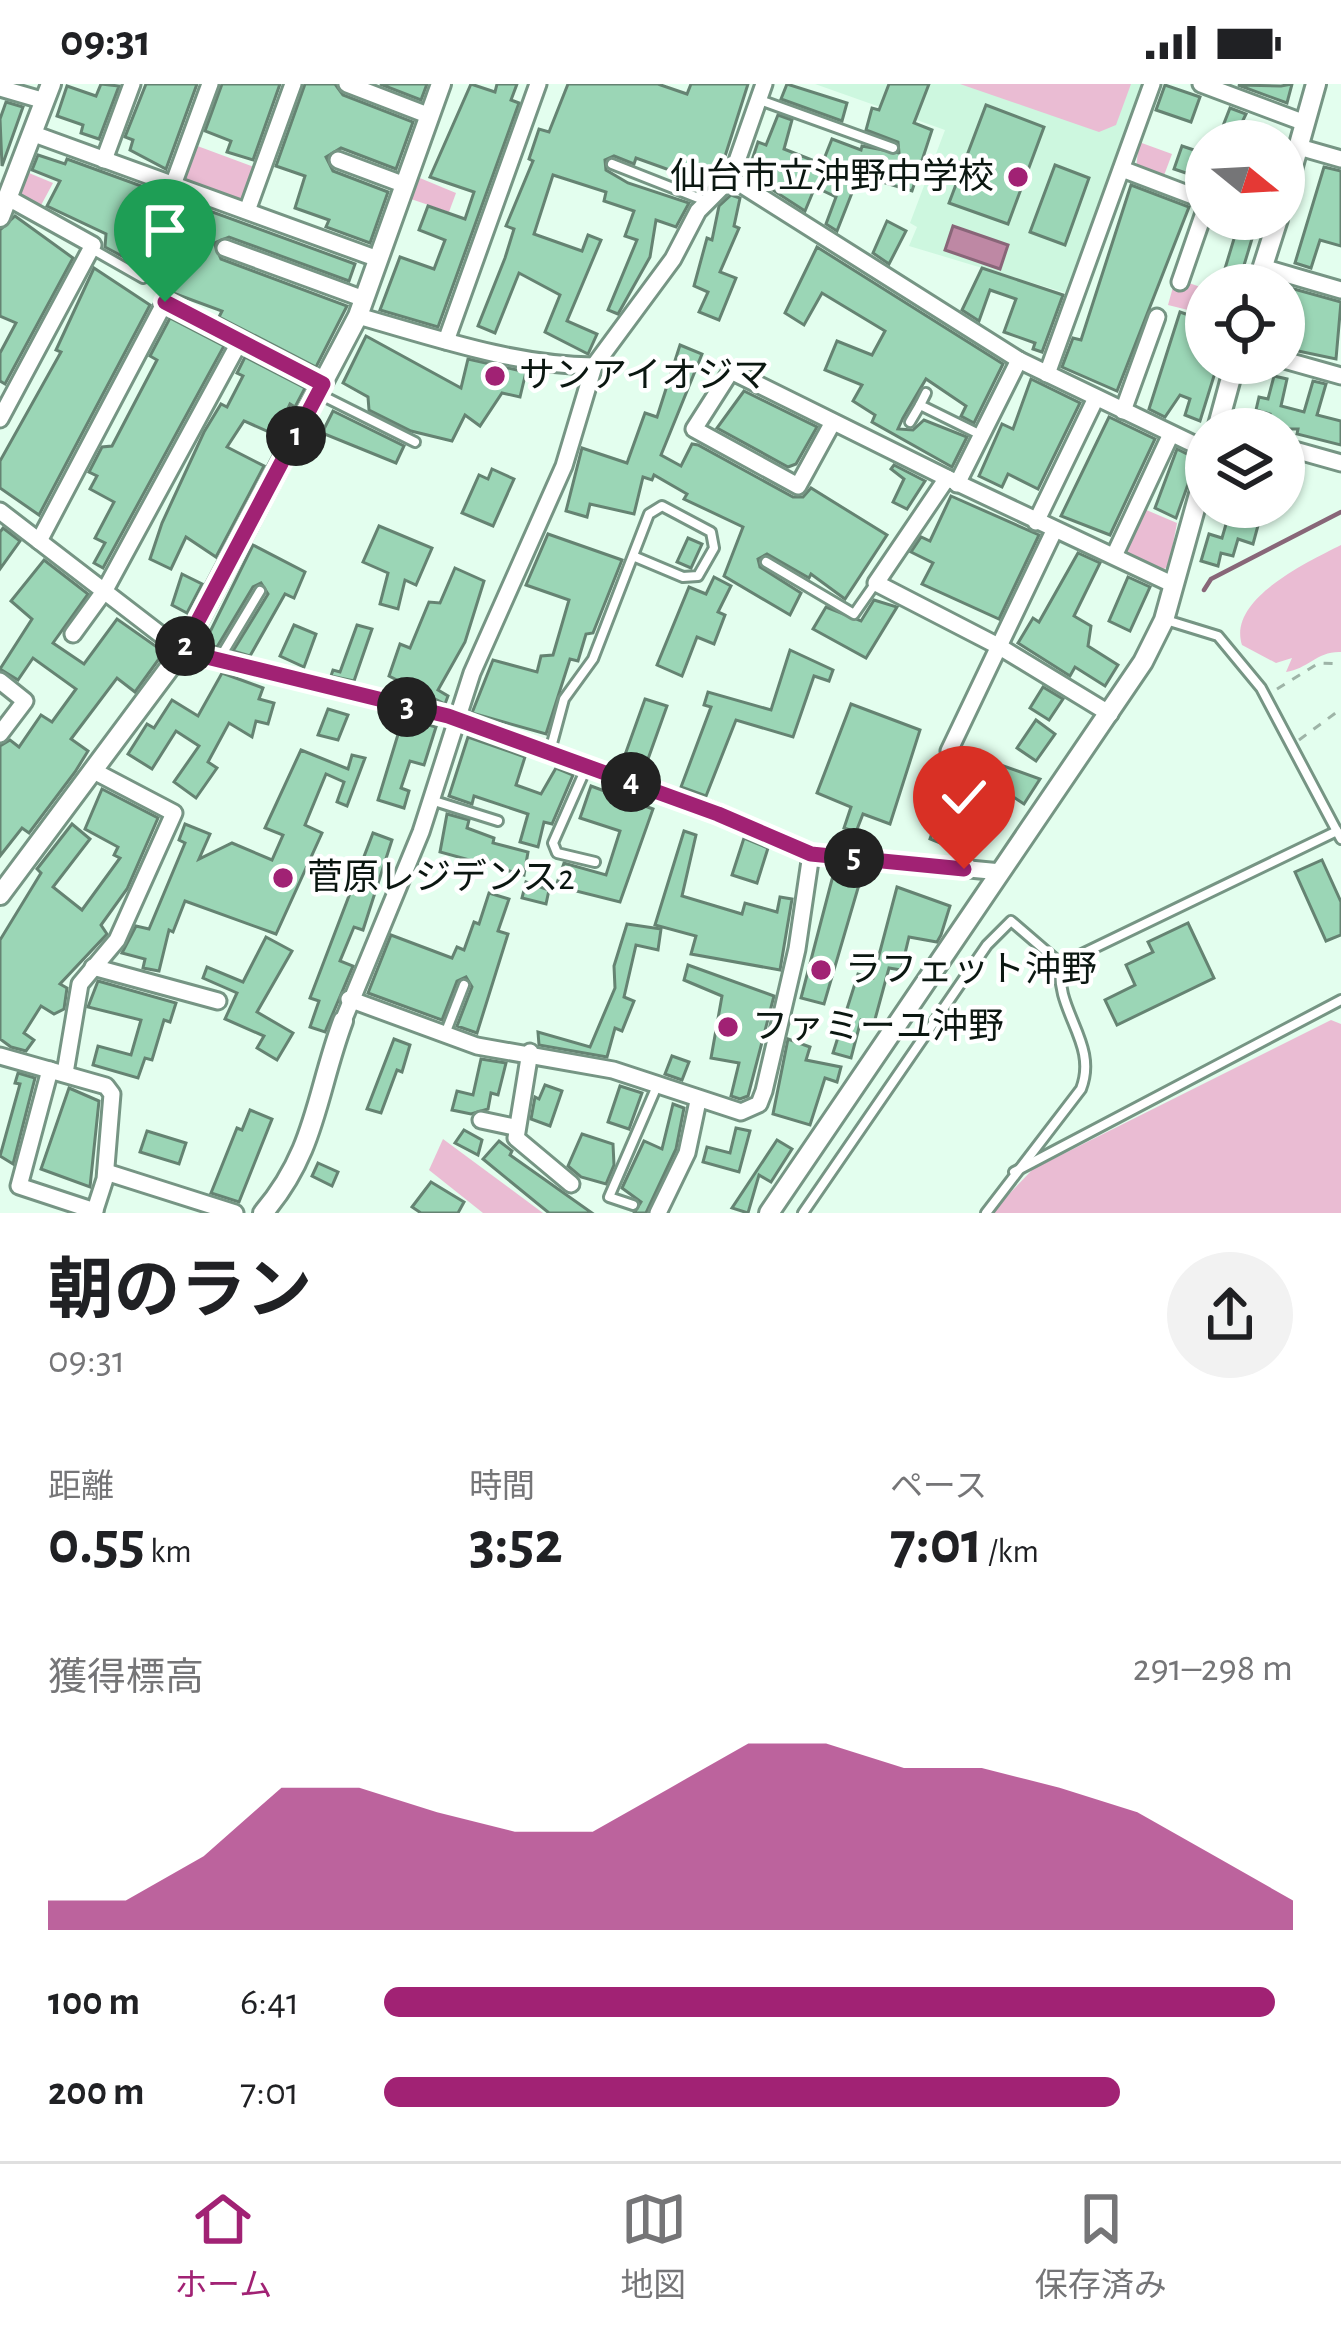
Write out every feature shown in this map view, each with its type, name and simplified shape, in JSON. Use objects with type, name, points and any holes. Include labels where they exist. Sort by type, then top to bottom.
[{"type":"street","points":[[104,160],[132,84]]},
{"type":"street","points":[[173,185],[210,84]]},
{"type":"street","points":[[247,211],[293,84]]},
{"type":"street","points":[[347,84],[430,116]]},
{"type":"street","points":[[0,895],[182,651],[362,308],[441,84]]},
{"type":"street","points":[[446,341],[538,84]]},
{"type":"street","points":[[1047,374],[1152,84]]},
{"type":"street","points":[[1201,84],[1297,120]]},
{"type":"street","points":[[1305,123],[1316,84]]},
{"type":"street","points":[[0,88],[48,93],[0,218]]},
{"type":"street","points":[[263,1213],[306,1151],[322,1077],[349,999],[391,911],[454,719],[564,466],[594,365],[673,259],[706,201],[731,178],[761,92]]},
{"type":"street","points":[[34,134],[378,260]]},
{"type":"street","points":[[1305,149],[1341,159]]},
{"type":"street","points":[[338,160],[405,185]]},
{"type":"street","points":[[1122,169],[1185,195]]},
{"type":"street","points":[[731,178],[1019,360],[1185,440]]},
{"type":"street","points":[[0,419],[93,245],[10,199]]},
{"type":"street","points":[[1180,281],[1194,240]]},
{"type":"street","points":[[225,248],[446,341],[557,365],[594,365]]},
{"type":"street","points":[[1305,284],[1341,290]]},
{"type":"street","points":[[39,541],[165,302],[321,389]]},
{"type":"street","points":[[1124,411],[1156,317]]},
{"type":"street","points":[[73,634],[105,590],[240,341]]},
{"type":"street","points":[[1019,360],[984,436],[876,583],[1000,647],[1110,714]]},
{"type":"street","points":[[1305,365],[1341,376]]},
{"type":"street","points":[[833,422],[798,485],[694,429],[731,371],[1174,585]]},
{"type":"street","points":[[1036,522],[1096,398]]},
{"type":"street","points":[[1114,556],[1172,434]]},
{"type":"street","points":[[1305,453],[1341,463]]},
{"type":"street","points":[[0,511],[182,651],[454,719],[811,854],[1001,872]]},
{"type":"street","points":[[769,1213],[1110,714],[1164,620],[1190,528]]},
{"type":"street","points":[[949,751],[1054,531]]},
{"type":"street","points":[[0,682],[25,701],[0,734]]},
{"type":"street","points":[[0,1056],[57,1072],[106,1086],[112,1094],[106,1172],[95,1212],[19,1186],[57,1072],[77,993],[117,940],[174,813],[92,770]]},
{"type":"street","points":[[349,999],[477,1046],[530,1052],[741,1112],[759,1104],[797,949],[811,854]]},
{"type":"street","points":[[93,967],[218,1001]]},
{"type":"street","points":[[530,1052],[514,1127],[516,1138],[571,1184]]},
{"type":"street","points":[[658,1213],[687,1153],[698,1101]]},
{"type":"street","points":[[481,1120],[514,1127]]},
{"type":"street","points":[[106,1172],[235,1213]]},
{"type":"lane","points":[[761,92],[893,148]]},
{"type":"lane","points":[[612,164],[706,201]]},
{"type":"lane","points":[[91,249],[143,278]]},
{"type":"lane","points":[[321,389],[415,442]]},
{"type":"lane","points":[[910,422],[926,393]]},
{"type":"lane","points":[[920,405],[984,436]]},
{"type":"lane","points":[[550,752],[564,699],[593,659],[649,514],[662,506],[711,532],[714,548],[698,576],[683,577],[633,556]]},
{"type":"lane","points":[[766,562],[854,614],[876,583]]},
{"type":"lane","points":[[218,661],[260,591]]},
{"type":"lane","points":[[1061,964],[1339,835],[1265,696],[1218,636],[1164,620]]},
{"type":"lane","points":[[587,766],[553,843],[556,853],[595,862]]},
{"type":"lane","points":[[430,800],[498,821]]},
{"type":"lane","points":[[803,1213],[987,945],[1011,921],[1061,964]]},
{"type":"lane","points":[[986,1213],[1081,1089],[1088,1071],[1088,1057],[1057,990],[1061,964]]},
{"type":"lane","points":[[445,1034],[464,986]]},
{"type":"lane","points":[[1014,1172],[1341,1000]]},
{"type":"lane","points":[[634,1205],[609,1197],[657,1086]]},
{"type":"path","points":[[1265,696],[1318,662],[1341,664]]},
{"type":"path","points":[[1293,745],[1341,709]]},
{"type":"shaded area","name":"仙台市立沖野中学校","points":[[815,84],[1142,84],[1066,293],[909,246],[917,227],[910,223],[945,130]]},
{"type":"shaded area","points":[[960,84],[1131,84],[1116,125],[1099,132]]},
{"type":"shaded area","points":[[1139,142],[1172,154],[1163,178],[1136,169]]},
{"type":"shaded area","points":[[192,144],[254,167],[242,202],[179,181]]},
{"type":"shaded area","points":[[29,173],[53,183],[39,209],[19,196]]},
{"type":"shaded area","points":[[415,176],[456,193],[449,212],[408,198]]},
{"type":"shaded area","points":[[953,226],[1008,245],[1000,269],[945,250]]},
{"type":"shaded area","points":[[1173,287],[1185,290],[1185,309],[1168,305]]},
{"type":"shaded area","points":[[1144,509],[1177,523],[1169,565],[1163,570],[1125,552]]},
{"type":"shaded area","points":[[1341,545],[1341,652],[1286,672],[1292,658],[1276,663],[1242,645],[1246,612],[1258,598],[1291,572]]},
{"type":"shaded area","points":[[1331,1020],[1341,1024],[1341,1213],[991,1213],[1033,1169]]},
{"type":"shaded area","points":[[443,1139],[543,1213],[483,1213],[429,1170]]},
{"type":"building","points":[[101,84],[119,86],[99,139],[81,133],[83,125],[57,116],[67,86],[96,96]]},
{"type":"building","points":[[146,84],[197,84],[166,169],[130,150],[133,140],[125,137]]},
{"type":"building","points":[[222,84],[280,84],[253,160],[227,152],[231,141],[205,131]]},
{"type":"building","points":[[305,84],[335,84],[343,95],[413,122],[396,169],[341,148],[326,157],[333,171],[388,192],[370,243],[326,227],[329,220],[295,208],[305,176],[276,166]]},
{"type":"building","points":[[380,84],[427,84],[421,100]]},
{"type":"building","points":[[471,84],[495,92],[497,84],[517,84],[511,100],[519,103],[438,327],[380,310],[400,257],[434,269],[445,240],[419,230],[428,206],[465,219],[474,192],[430,177]]},
{"type":"building","points":[[568,84],[658,84],[687,94],[691,84],[748,84],[720,172],[686,176],[636,158],[634,164],[614,156],[605,160],[606,170],[628,183],[689,203],[676,227],[656,220],[650,257],[618,314],[608,310],[637,240],[625,236],[634,211],[604,201],[606,192],[553,175],[534,234],[582,251],[588,235],[601,240],[567,321],[597,334],[588,354],[545,332],[560,295],[519,273],[495,333],[478,326],[514,229],[506,226],[533,161],[529,159],[539,129],[549,132]]},
{"type":"building","points":[[787,84],[847,103],[842,121],[781,99]]},
{"type":"building","points":[[889,84],[929,84],[914,123],[932,130],[912,191],[859,175],[837,231],[826,224],[836,197],[815,187],[805,211],[768,187],[774,171],[751,163],[758,142],[766,145],[778,115],[792,120],[784,149],[822,164],[832,139],[861,150],[862,146],[899,153],[898,142],[866,130],[872,108],[879,110]]},
{"type":"building","points":[[1292,84],[1287,103],[1238,85],[1281,86]]},
{"type":"building","points":[[1165,85],[1200,97],[1192,120],[1156,110]]},
{"type":"building","points":[[6,102],[23,107],[2,166],[0,119]]},
{"type":"building","points":[[986,105],[1044,127],[1008,224],[949,203]]},
{"type":"building","points":[[1230,108],[1246,114],[1243,120],[1225,120]]},
{"type":"building","points":[[1182,146],[1185,147],[1185,173],[1174,169]]},
{"type":"building","points":[[38,155],[65,164],[67,159],[355,264],[349,281],[229,237],[214,243],[221,259],[347,306],[316,367],[219,317],[222,311],[173,293],[176,285],[105,247],[106,234],[47,206],[60,181],[32,170]],"holes":[[[142,215],[168,224],[156,249],[133,236]]]},
{"type":"building","points":[[1055,165],[1089,178],[1065,245],[1030,232]]},
{"type":"building","points":[[1324,167],[1341,171],[1341,246],[1320,240],[1311,268],[1295,263]]},
{"type":"building","points":[[1131,185],[1185,205],[1185,217],[1117,391],[1062,367],[1073,338],[1081,340]]},
{"type":"building","points":[[731,195],[740,198],[734,226],[739,228],[720,272],[736,278],[719,320],[699,312],[708,292],[694,286],[719,206]]},
{"type":"building","points":[[15,216],[73,258],[5,384],[0,381],[0,353],[16,323],[0,316],[0,230]]},
{"type":"building","points":[[887,221],[906,231],[889,264],[873,253]]},
{"type":"building","points":[[1234,240],[1252,240],[1244,264],[1226,264]]},
{"type":"building","points":[[817,247],[1003,364],[974,423],[961,416],[966,406],[926,379],[903,418],[898,429],[913,430],[924,420],[967,437],[952,467],[872,422],[875,415],[853,401],[862,385],[825,370],[837,341],[872,355],[885,331],[822,293],[804,325],[785,313]]},
{"type":"building","points":[[94,268],[150,305],[39,515],[0,488],[0,461],[61,352],[56,350]]},
{"type":"building","points":[[982,268],[1063,295],[1042,352],[1033,349],[1035,343],[1004,332],[1016,299],[990,290],[979,321],[962,310]]},
{"type":"building","points":[[1305,292],[1341,302],[1336,359],[1305,352]]},
{"type":"building","points":[[1180,312],[1185,314],[1185,384],[1211,384],[1204,408],[1187,408],[1190,399],[1180,395],[1165,417],[1149,409]]},
{"type":"building","points":[[170,318],[224,346],[103,568],[94,563],[105,543],[95,538],[114,502],[90,489],[97,476],[89,472],[102,447],[112,446],[157,360],[150,356]]},
{"type":"building","points":[[366,336],[461,388],[468,359],[526,372],[520,397],[502,393],[480,426],[465,415],[452,441],[411,431],[369,410],[368,397],[343,383]]},
{"type":"building","points":[[680,345],[702,354],[661,455],[681,466],[692,444],[698,445],[793,497],[803,497],[811,488],[887,535],[845,599],[811,574],[809,578],[767,554],[758,559],[760,567],[801,593],[790,615],[724,576],[743,527],[684,499],[687,494],[654,475],[652,480],[643,477],[634,514],[590,504],[587,517],[566,511],[582,448],[627,463],[645,413],[657,417]]},
{"type":"building","points":[[245,357],[305,388],[295,407],[290,404],[276,435],[244,421],[227,447],[264,466],[216,557],[186,537],[171,569],[150,559],[162,523],[204,432],[221,404],[227,407],[243,376],[237,373]]},
{"type":"building","points":[[1031,379],[1080,403],[1038,489],[1008,474],[1002,487],[979,476],[1002,424],[1013,429]]},
{"type":"building","points":[[1313,381],[1326,384],[1317,415],[1341,421],[1341,445],[1305,436],[1305,409]]},
{"type":"building","points":[[1272,384],[1286,384],[1281,406],[1289,408],[1256,408],[1259,397],[1268,399]]},
{"type":"building","points":[[744,391],[817,427],[796,464],[788,467],[717,428]]},
{"type":"building","points":[[333,411],[404,446],[396,463],[322,433]]},
{"type":"building","points":[[1109,417],[1155,439],[1110,535],[1061,516]]},
{"type":"building","points":[[1177,449],[1185,453],[1185,493],[1176,518],[1155,508]]},
{"type":"building","points":[[894,465],[925,481],[907,509],[893,502],[904,479],[891,469]]},
{"type":"building","points":[[492,469],[514,479],[493,526],[462,513],[479,475],[488,479]]},
{"type":"building","points":[[951,496],[1039,535],[999,619],[922,584],[933,563],[911,552],[921,537],[930,541]]},
{"type":"building","points":[[379,526],[432,548],[416,585],[405,580],[398,609],[380,604],[388,573],[363,562]]},
{"type":"building","points":[[3,528],[20,541],[0,569],[0,532]]},
{"type":"building","points":[[1225,528],[1257,528],[1253,544],[1238,539],[1233,556],[1221,553],[1218,566],[1201,561],[1209,534],[1222,538]]},
{"type":"building","points":[[548,534],[622,560],[593,633],[586,634],[578,661],[570,659],[546,734],[472,713],[493,660],[537,672],[541,656],[553,655],[569,600],[526,585]]},
{"type":"building","points":[[688,538],[702,544],[691,568],[677,562]]},
{"type":"building","points":[[253,545],[305,572],[294,598],[285,594],[250,656],[233,651],[268,594],[261,583],[253,587],[217,647],[204,644]]},
{"type":"building","points":[[1078,553],[1100,563],[1074,616],[1091,626],[1088,646],[1118,665],[1105,686],[1075,667],[1070,676],[1018,643],[1033,618],[1039,622]]},
{"type":"building","points":[[44,560],[88,594],[53,643],[84,664],[117,619],[164,652],[135,692],[117,678],[71,739],[88,751],[75,772],[29,833],[22,828],[0,856],[0,746],[10,740],[19,747],[41,715],[52,722],[76,689],[33,658],[18,680],[0,669],[32,619],[11,601]]},
{"type":"building","points":[[455,568],[484,581],[465,642],[438,690],[448,696],[445,704],[389,676],[400,644],[410,648],[429,602],[440,603]]},
{"type":"building","points":[[182,574],[202,584],[187,613],[172,605]]},
{"type":"building","points":[[714,577],[731,586],[718,612],[725,615],[714,644],[697,637],[682,676],[657,665],[689,587],[706,594]]},
{"type":"building","points":[[1128,577],[1150,587],[1130,631],[1109,621]]},
{"type":"building","points":[[874,600],[897,607],[866,658],[813,629],[826,607],[861,621]]},
{"type":"building","points":[[294,625],[316,634],[304,667],[280,656]]},
{"type":"building","points":[[357,625],[372,629],[354,681],[331,676],[333,670],[340,672]]},
{"type":"building","points":[[790,650],[833,670],[829,681],[814,676],[793,737],[736,720],[706,796],[681,787],[711,707],[704,705],[708,692],[771,710]]},
{"type":"building","points":[[222,673],[263,688],[259,699],[274,703],[268,724],[256,721],[252,737],[229,723],[208,762],[217,768],[196,798],[174,782],[199,746],[176,731],[152,769],[128,754],[147,724],[154,728],[172,700],[198,716]]},
{"type":"building","points":[[1043,687],[1063,699],[1049,720],[1030,708]]},
{"type":"building","points":[[645,699],[667,706],[643,773],[621,766]]},
{"type":"building","points":[[851,704],[920,730],[890,824],[863,814],[856,832],[844,828],[851,807],[817,793]]},
{"type":"building","points":[[328,709],[348,715],[338,740],[318,735]]},
{"type":"building","points":[[403,718],[436,727],[424,765],[410,761],[401,788],[409,791],[404,808],[378,800]]},
{"type":"building","points":[[1036,720],[1055,734],[1036,761],[1017,748]]},
{"type":"building","points":[[468,737],[525,757],[516,785],[541,794],[556,768],[573,775],[552,824],[544,822],[538,847],[520,842],[528,814],[474,796],[472,804],[449,796]]},
{"type":"building","points":[[301,750],[348,769],[352,755],[365,758],[347,806],[337,802],[344,782],[326,774],[305,825],[322,833],[276,934],[185,901],[173,932],[169,930],[159,971],[143,968],[145,959],[122,953],[136,926],[149,929],[185,843],[179,840],[185,824],[210,834],[199,859],[232,843],[272,860],[283,835],[265,828]]},
{"type":"building","points":[[984,759],[1040,779],[1024,804],[989,781],[960,851],[930,839],[953,773],[960,776],[964,766],[979,772]]},
{"type":"building","points":[[591,786],[653,809],[620,902],[556,886],[564,863],[606,875],[620,831],[580,818]]},
{"type":"building","points":[[102,789],[158,818],[127,889],[101,925],[107,934],[60,984],[67,988],[64,1009],[54,1014],[41,1006],[24,1033],[34,1040],[26,1051],[11,1047],[0,1039],[0,940],[41,873],[37,869],[72,824],[90,839],[53,887],[82,910],[120,858],[114,855],[118,847],[85,829]]},
{"type":"building","points":[[447,814],[469,820],[467,828],[494,838],[493,843],[528,852],[524,875],[440,852]]},
{"type":"building","points":[[684,831],[696,835],[682,896],[742,914],[745,903],[777,912],[780,897],[792,899],[780,970],[691,954],[696,936],[655,925]]},
{"type":"building","points":[[373,833],[392,840],[363,930],[354,927],[340,961],[353,966],[325,1032],[310,1027],[319,1001],[310,998]]},
{"type":"building","points":[[744,838],[768,848],[757,883],[732,875]]},
{"type":"building","points":[[1322,860],[1341,902],[1341,935],[1326,941],[1295,872]]},
{"type":"building","points":[[835,868],[863,871],[824,1004],[801,998]]},
{"type":"building","points":[[526,882],[549,890],[546,904],[522,898]]},
{"type":"building","points":[[897,887],[950,906],[941,935],[937,942],[909,937],[901,970],[889,968],[874,1023],[861,1020],[851,1058],[833,1053],[858,974],[873,978]]},
{"type":"building","points":[[489,893],[509,899],[498,931],[508,934],[477,1033],[457,1026],[472,987],[466,977],[457,981],[442,1020],[368,993],[391,935],[452,958],[457,947],[464,950],[474,922],[479,924]]},
{"type":"building","points":[[1188,923],[1214,978],[1117,1025],[1105,1000],[1135,985],[1126,965],[1153,952],[1148,942]]},
{"type":"building","points":[[627,924],[661,929],[658,950],[636,945],[624,997],[634,1001],[622,1031],[615,1028],[607,1057],[539,1045],[538,1032],[590,1047],[615,988],[614,966]]},
{"type":"building","points":[[266,937],[292,951],[257,1012],[293,1033],[277,1060],[257,1048],[264,1036],[225,1019],[237,993],[203,978],[207,967],[243,982]]},
{"type":"building","points":[[688,965],[774,996],[748,1096],[731,1096],[739,1063],[711,1058],[722,996],[684,980]]},
{"type":"building","points":[[98,981],[176,1003],[170,1022],[164,1020],[152,1060],[145,1058],[138,1078],[93,1065],[98,1046],[131,1055],[141,1020],[88,1007]]},
{"type":"building","points":[[394,1039],[410,1045],[381,1113],[367,1109]]},
{"type":"building","points":[[788,1039],[810,1047],[806,1060],[841,1067],[837,1082],[825,1078],[810,1125],[773,1114]]},
{"type":"building","points":[[672,1056],[689,1062],[682,1080],[665,1074]]},
{"type":"building","points":[[481,1059],[506,1063],[498,1095],[491,1093],[488,1109],[471,1114],[452,1110],[457,1091],[473,1095]]},
{"type":"building","points":[[18,1073],[35,1078],[13,1164],[0,1156],[20,1084],[15,1083]]},
{"type":"building","points":[[545,1085],[562,1091],[550,1126],[531,1119],[535,1097],[539,1099]]},
{"type":"building","points":[[620,1086],[642,1093],[629,1129],[608,1122]]},
{"type":"building","points":[[69,1088],[99,1101],[90,1187],[41,1169]]},
{"type":"building","points":[[673,1104],[684,1108],[676,1149],[646,1213],[634,1213],[641,1202],[622,1188],[644,1141],[662,1149]]},
{"type":"building","points":[[250,1110],[272,1119],[239,1202],[211,1193],[237,1128],[242,1130]]},
{"type":"building","points":[[736,1128],[750,1131],[739,1172],[703,1162],[707,1147],[730,1153]]},
{"type":"building","points":[[464,1130],[482,1140],[478,1155],[455,1143]]},
{"type":"building","points":[[147,1131],[186,1143],[179,1164],[140,1152]]},
{"type":"building","points":[[582,1134],[613,1144],[614,1165],[606,1184],[581,1177],[568,1166]]},
{"type":"building","points":[[777,1140],[792,1149],[771,1182],[759,1175],[748,1213],[732,1208]]},
{"type":"building","points":[[499,1141],[512,1151],[510,1155],[592,1213],[549,1213],[483,1159]]},
{"type":"building","points":[[318,1163],[338,1172],[332,1186],[312,1176]]},
{"type":"building","points":[[431,1182],[464,1202],[458,1213],[421,1213],[412,1207]]},
{"type":"waterway","points":[[1204,590],[1211,579],[1341,512]]},
{"type":"place","name":"仙台市立沖野中学校","points":[[1018,177]]},
{"type":"place","name":"サンアイオジマ","points":[[495,376]]},
{"type":"place","name":"菅原レジデンス2","points":[[283,878]]},
{"type":"place","name":"ラフェット沖野","points":[[821,970]]},
{"type":"place","name":"ファミーユ沖野","points":[[728,1027]]},
{"type":"route","points":[[165,302],[323,384],[182,651],[297,683],[448,716],[718,814],[811,854],[964,869]]}]
